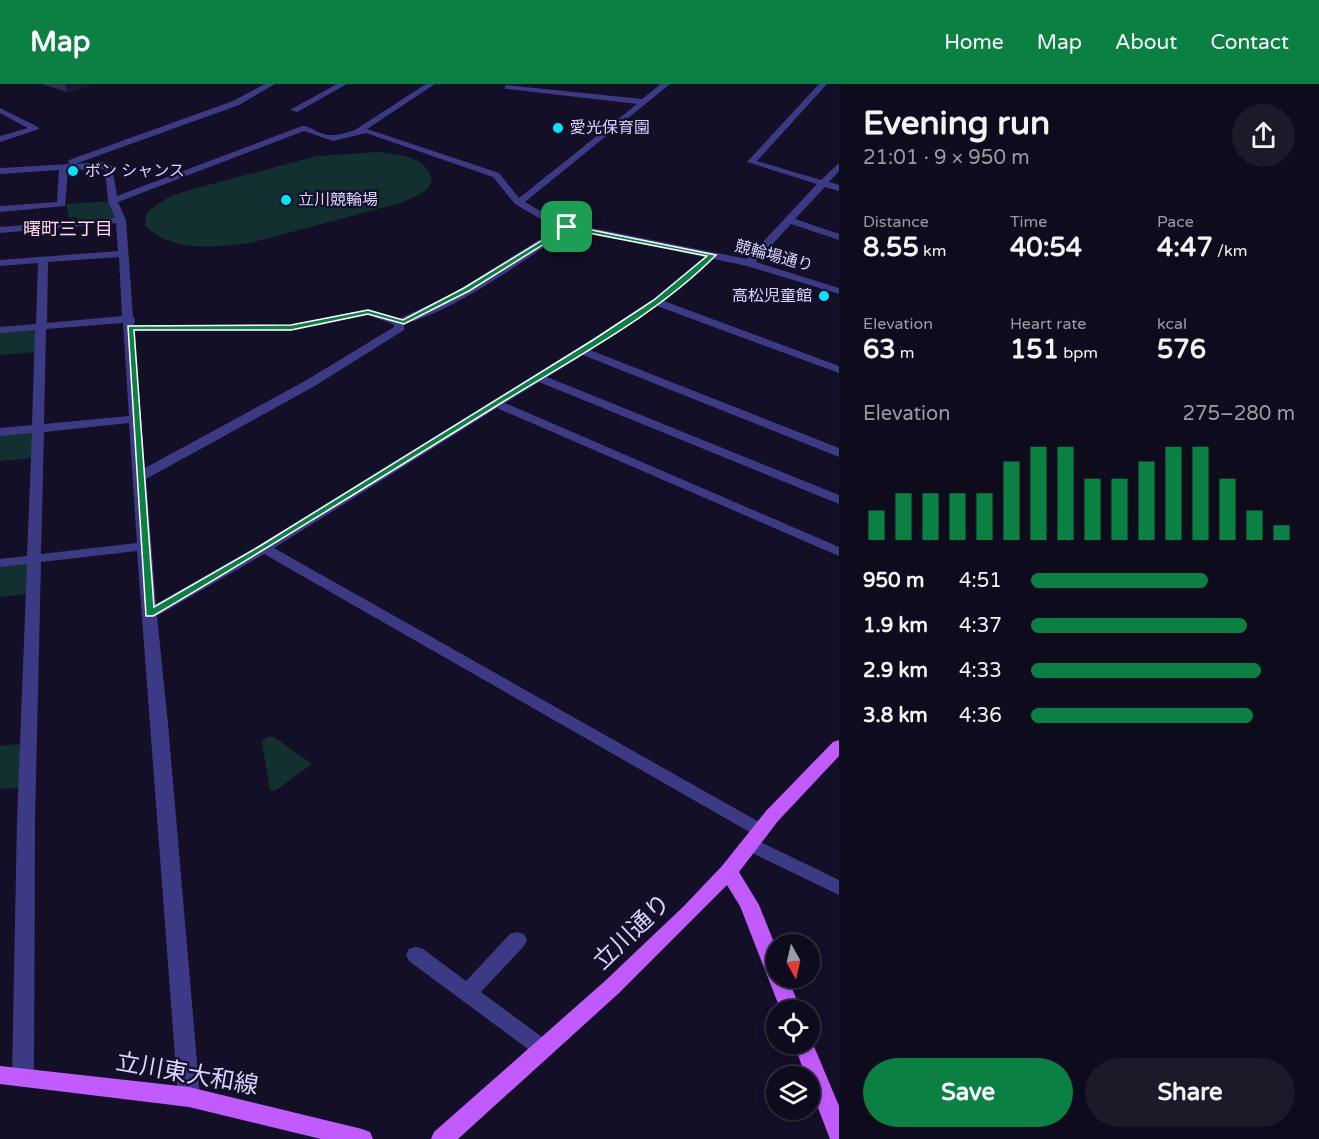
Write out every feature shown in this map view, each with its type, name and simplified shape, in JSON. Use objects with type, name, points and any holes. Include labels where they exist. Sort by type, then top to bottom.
[{"type":"main road","name":"立川通り","points":[[442,1139],[644,957],[729,871],[755,837],[839,746]]},
{"type":"main road","points":[[729,871],[749,905],[766,947]]},
{"type":"main road","points":[[808,1054],[839,1134]]},
{"type":"main road","name":"立川東大和線","points":[[0,1075],[189,1097],[362,1139]]},
{"type":"street","points":[[59,167],[236,104],[271,84]]},
{"type":"street","points":[[294,110],[343,84]]},
{"type":"street","points":[[113,201],[305,128],[315,134],[336,138],[359,130],[432,84]]},
{"type":"street","points":[[359,130],[496,175],[522,205],[527,197],[666,84]]},
{"type":"street","points":[[823,84],[751,162],[839,188]]},
{"type":"street","points":[[508,87],[645,102]]},
{"type":"street","points":[[0,110],[35,129],[0,140]]},
{"type":"street","points":[[0,171],[103,165],[109,168],[113,201],[122,220],[149,614],[160,724],[189,1097]]},
{"type":"street","points":[[749,263],[839,166]]},
{"type":"street","points":[[0,209],[62,204],[59,167]]},
{"type":"street","name":"競輪場通り","points":[[522,205],[554,223],[567,227],[749,263],[839,291]]},
{"type":"street","points":[[0,230],[122,220]]},
{"type":"street","points":[[789,220],[839,237]]},
{"type":"street","points":[[0,330],[39,326],[130,323],[291,328],[368,312],[398,322],[411,320],[567,227]]},
{"type":"street","points":[[0,263],[125,253]]},
{"type":"street","points":[[149,614],[264,548],[581,350],[656,302],[712,255]]},
{"type":"street","points":[[23,1077],[26,821],[42,260]]},
{"type":"street","points":[[656,302],[839,370]]},
{"type":"street","points":[[140,477],[362,353],[400,328],[398,322]]},
{"type":"street","points":[[581,350],[839,453]]},
{"type":"street","points":[[538,377],[839,500]]},
{"type":"street","points":[[495,403],[839,552]]},
{"type":"street","points":[[0,432],[136,416]]},
{"type":"street","points":[[0,563],[144,546]]},
{"type":"street","points":[[264,548],[839,888]]},
{"type":"street","points":[[467,993],[517,940]]},
{"type":"street","points":[[416,955],[543,1049]]},
{"type":"green space","name":"立川競輪場","points":[[378,152],[412,158],[430,173],[432,182],[425,191],[404,202],[250,243],[223,246],[180,244],[155,234],[145,225],[146,214],[155,206],[169,197],[186,191],[317,156]]},
{"type":"green space","points":[[112,201],[120,220],[79,223],[77,217],[69,218],[66,204]]},
{"type":"green space","points":[[37,327],[36,352],[0,355],[0,331]]},
{"type":"green space","points":[[35,429],[34,458],[0,461],[0,433]]},
{"type":"green space","points":[[28,562],[27,594],[0,597],[0,566]]},
{"type":"green space","points":[[267,737],[274,737],[312,764],[275,791],[270,790],[262,742]]},
{"type":"green space","points":[[18,744],[22,748],[20,787],[0,789],[0,746]]},
{"type":"place","name":"愛光保育園","points":[[558,128]]},
{"type":"place","name":"ボン シャンス","points":[[73,171]]},
{"type":"place","name":"立川競輪場","points":[[286,200]]},
{"type":"place","name":"高松児童館","points":[[824,296]]},
{"type":"district","name":"曙町三丁目","points":[[68,229]]},
{"type":"route","points":[[567,227],[712,255],[656,302],[595,342],[264,548],[149,614],[130,328],[291,328],[368,312],[404,322],[466,289],[567,227]]}]
